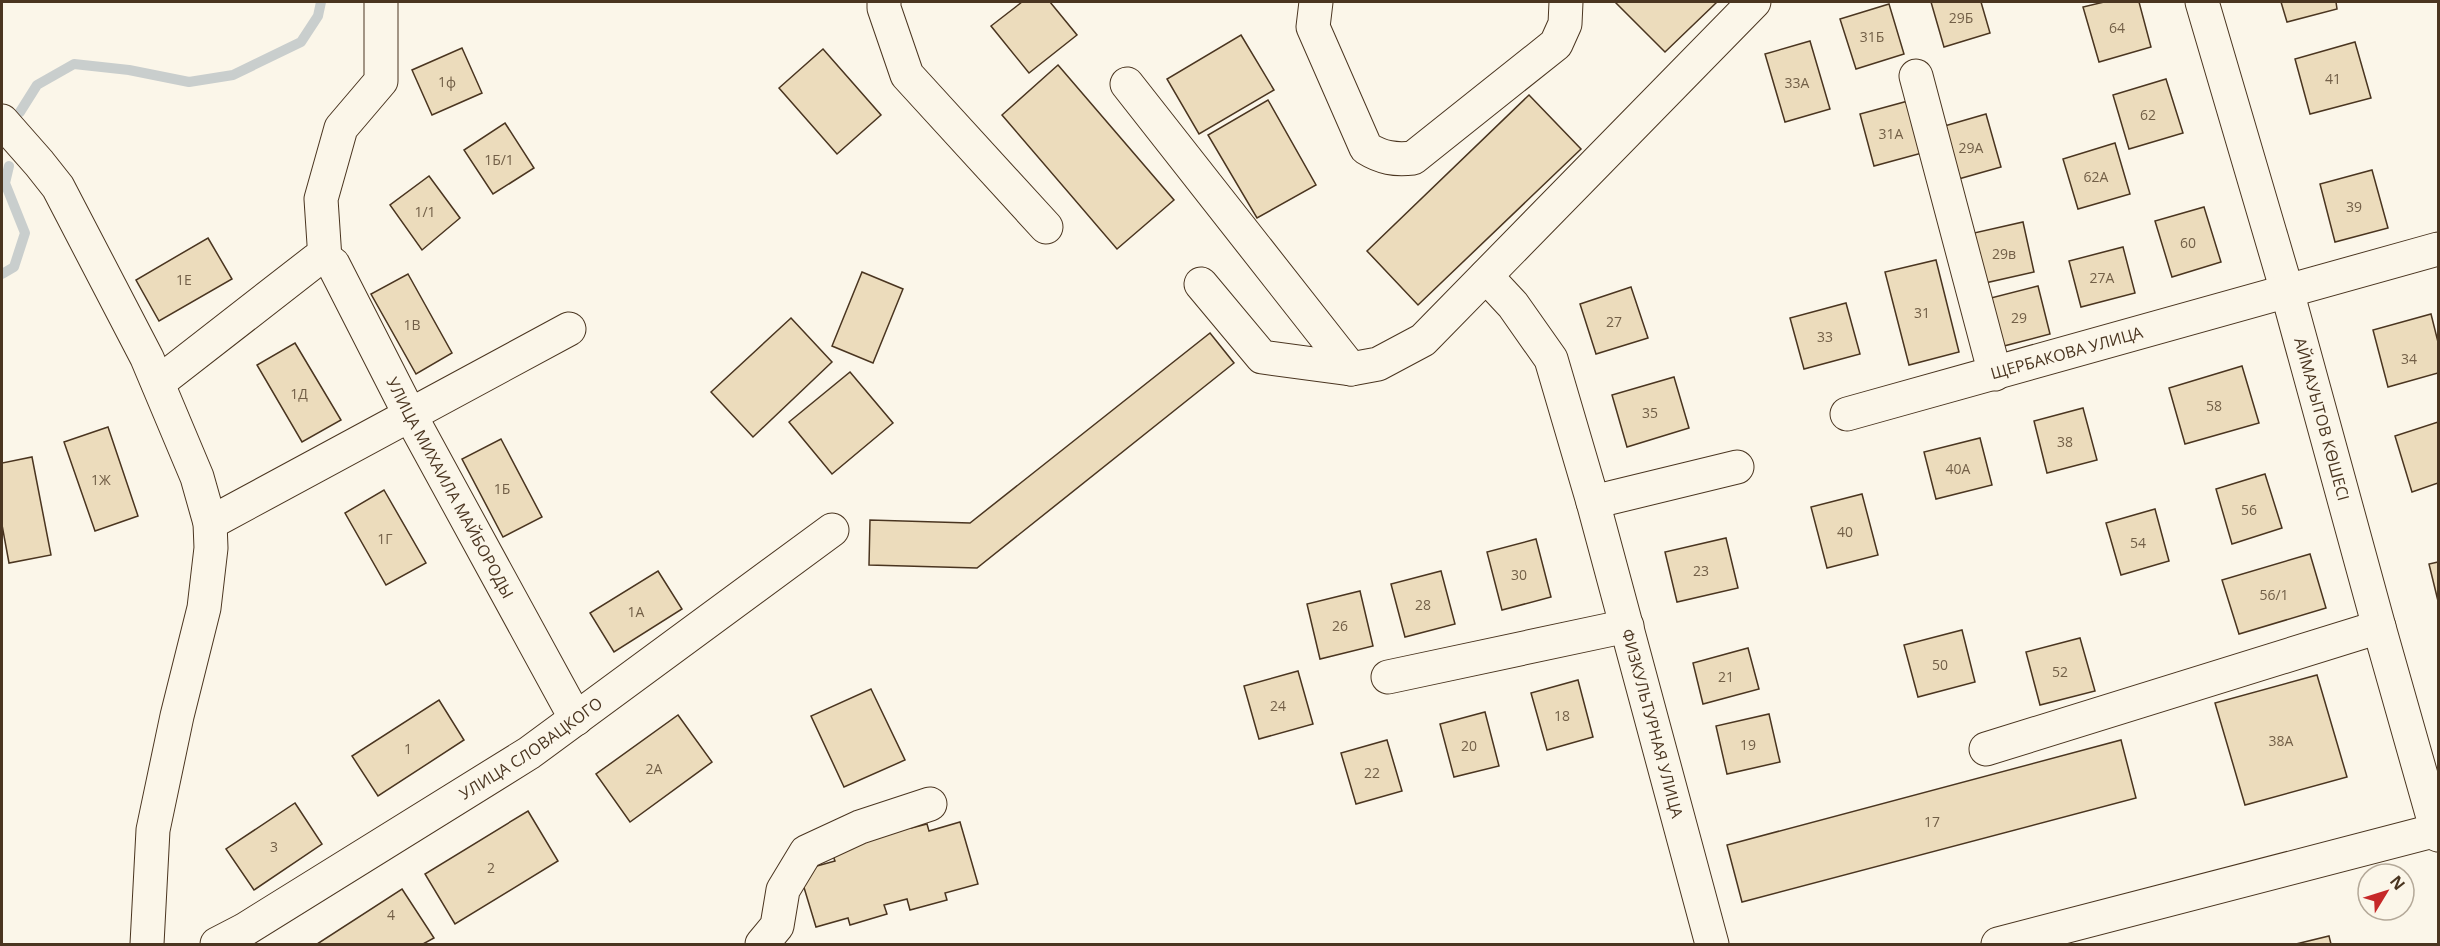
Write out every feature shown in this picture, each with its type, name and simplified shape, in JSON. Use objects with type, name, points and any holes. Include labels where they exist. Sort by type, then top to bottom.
[{"type":"street","points":[[158,383],[316,260],[325,259],[321,200],[340,128],[381,81],[381,2]]},
{"type":"street","points":[[884,2],[884,8],[908,75],[1046,227]]},
{"type":"street","points":[[1316,2],[1313,27],[1366,148],[1380,156],[1398,159],[1413,158],[1556,44],[1565,24],[1566,2]]},
{"type":"street","points":[[1201,284],[1262,357],[1351,369],[1378,364],[1423,340],[1754,2]]},
{"type":"street","name":"АЙМАУЫТОВ КӨШЕСІ","points":[[2202,2],[2287,291],[2438,833]]},
{"type":"street","points":[[1916,76],[1995,374]]},
{"type":"street","points":[[1127,84],[1351,369]]},
{"type":"street","points":[[2,121],[58,187],[147,358],[197,477],[210,522],[211,548],[204,608],[177,716],[153,830],[147,945]]},
{"type":"street","name":"ЩЕРБАКОВА УЛИЦА","points":[[1847,414],[2439,249]]},
{"type":"street","name":"УЛИЦА МИХАИЛА МАЙБОРОДЫ","points":[[325,259],[333,264],[410,415],[576,718]]},
{"type":"street","name":"ФИЗКУЛЬТУРНАЯ УЛИЦА","points":[[1486,276],[1513,305],[1551,359],[1593,502],[1712,945]]},
{"type":"street","points":[[210,522],[569,329]]},
{"type":"street","points":[[1593,502],[1737,468]]},
{"type":"street","name":"УЛИЦА СЛОВАЦКОГО","points":[[217,945],[529,753],[832,530]]},
{"type":"street","points":[[1388,678],[1627,626]]},
{"type":"street","points":[[1986,749],[2379,627]]},
{"type":"street","points":[[762,945],[777,926],[783,890],[806,852],[860,827],[930,804]]},
{"type":"street","points":[[1998,945],[2438,833]]},
{"type":"building","points":[[1022,2],[1050,2],[1077,35],[1029,73],[991,26]]},
{"type":"building","points":[[1615,2],[1717,2],[1665,52]]},
{"type":"building","points":[[1931,2],[1981,2],[1990,33],[1944,47]]},
{"type":"building","points":[[2104,2],[2139,2],[2151,47],[2099,62],[2083,7]]},
{"type":"building","points":[[2281,2],[2336,2],[2337,9],[2287,22]]},
{"type":"building","points":[[1889,4],[1904,54],[1856,69],[1840,19]]},
{"type":"building","points":[[1241,35],[1274,90],[1199,134],[1167,79]]},
{"type":"building","points":[[1810,41],[1830,109],[1785,122],[1765,54]]},
{"type":"building","points":[[2355,42],[2371,98],[2310,114],[2295,59]]},
{"type":"building","points":[[462,48],[482,93],[432,115],[412,70]]},
{"type":"building","points":[[823,49],[881,115],[837,154],[779,88]]},
{"type":"building","points":[[1058,65],[1174,200],[1117,249],[1002,115]]},
{"type":"building","points":[[2166,79],[2183,133],[2129,149],[2113,95]]},
{"type":"building","points":[[1529,95],[1581,149],[1418,305],[1367,251]]},
{"type":"building","points":[[1268,100],[1316,185],[1257,218],[1208,135]]},
{"type":"building","points":[[1908,101],[1922,153],[1874,166],[1860,114]]},
{"type":"building","points":[[1986,114],[2001,167],[1955,180],[1941,127]]},
{"type":"building","points":[[505,123],[534,168],[493,194],[464,150]]},
{"type":"building","points":[[2115,143],[2130,194],[2078,209],[2063,159]]},
{"type":"building","points":[[2372,170],[2388,228],[2335,242],[2320,184]]},
{"type":"building","points":[[429,176],[460,218],[422,250],[390,205]]},
{"type":"building","points":[[2204,207],[2221,262],[2172,277],[2155,221]]},
{"type":"building","points":[[2023,222],[2034,272],[1985,283],[1974,233]]},
{"type":"building","points":[[208,238],[232,279],[159,321],[136,280]]},
{"type":"building","points":[[2123,247],[2135,293],[2081,307],[2069,261]]},
{"type":"building","points":[[1936,260],[1959,352],[1909,365],[1885,272]]},
{"type":"building","points":[[862,272],[903,289],[873,363],[832,346]]},
{"type":"building","points":[[408,274],[452,353],[416,374],[371,294]]},
{"type":"building","points":[[2038,286],[2050,334],[2000,347],[1987,299]]},
{"type":"building","points":[[1631,287],[1648,338],[1596,354],[1580,304]]},
{"type":"building","points":[[1846,303],[1860,354],[1804,369],[1790,318]]},
{"type":"building","points":[[2431,314],[2438,342],[2438,373],[2388,387],[2373,330]]},
{"type":"building","points":[[791,318],[832,362],[753,437],[711,392]]},
{"type":"building","points":[[1210,333],[1234,363],[977,568],[869,565],[870,520],[970,523]]},
{"type":"building","points":[[295,343],[341,420],[302,442],[257,365]]},
{"type":"building","points":[[2242,366],[2259,423],[2185,444],[2169,388]]},
{"type":"building","points":[[850,372],[893,423],[832,474],[789,422]]},
{"type":"building","points":[[1674,377],[1689,428],[1627,447],[1612,395]]},
{"type":"building","points":[[2083,408],[2097,460],[2047,473],[2034,421]]},
{"type":"building","points":[[2438,422],[2438,483],[2412,492],[2395,436]]},
{"type":"building","points":[[108,427],[138,516],[95,531],[64,442]]},
{"type":"building","points":[[1980,438],[1992,485],[1936,499],[1924,452]]},
{"type":"building","points":[[501,439],[542,517],[503,537],[462,459]]},
{"type":"building","points":[[32,457],[51,555],[9,563],[2,525],[2,463]]},
{"type":"building","points":[[2265,474],[2282,528],[2232,544],[2216,489]]},
{"type":"building","points":[[384,490],[426,563],[386,585],[345,513]]},
{"type":"building","points":[[1862,494],[1878,555],[1827,568],[1811,507]]},
{"type":"building","points":[[2155,509],[2169,561],[2121,575],[2106,523]]},
{"type":"building","points":[[1726,538],[1738,588],[1677,602],[1665,552]]},
{"type":"building","points":[[1536,539],[1551,597],[1502,610],[1487,552]]},
{"type":"building","points":[[2310,554],[2326,608],[2239,634],[2222,580]]},
{"type":"building","points":[[2438,562],[2438,601],[2429,564]]},
{"type":"building","points":[[658,571],[682,609],[614,652],[590,613]]},
{"type":"building","points":[[1441,571],[1455,624],[1405,637],[1391,584]]},
{"type":"building","points":[[1360,591],[1373,646],[1320,659],[1307,604]]},
{"type":"building","points":[[1962,630],[1975,682],[1918,697],[1904,645]]},
{"type":"building","points":[[2080,638],[2095,691],[2040,705],[2026,652]]},
{"type":"building","points":[[1748,648],[1759,689],[1703,704],[1693,663]]},
{"type":"building","points":[[1298,671],[1313,724],[1259,739],[1244,686]]},
{"type":"building","points":[[2317,675],[2347,777],[2245,805],[2215,703]]},
{"type":"building","points":[[1578,680],[1593,737],[1547,750],[1531,693]]},
{"type":"building","points":[[871,689],[905,760],[844,787],[811,716]]},
{"type":"building","points":[[439,700],[464,740],[378,796],[352,756]]},
{"type":"building","points":[[1485,712],[1499,766],[1454,777],[1440,724]]},
{"type":"building","points":[[1769,714],[1780,762],[1727,774],[1716,726]]},
{"type":"building","points":[[678,715],[712,762],[630,822],[596,774]]},
{"type":"building","points":[[1387,740],[1402,791],[1356,804],[1341,753]]},
{"type":"building","points":[[2121,740],[2136,798],[1742,902],[1727,845]]},
{"type":"building","points":[[295,803],[322,844],[254,890],[226,849]]},
{"type":"building","points":[[528,811],[558,861],[455,924],[425,874]]},
{"type":"building","points":[[960,822],[978,884],[945,893],[947,900],[910,910],[907,899],[884,905],[887,914],[850,925],[848,918],[816,927],[799,871],[835,861],[832,853],[909,823],[911,828],[927,824],[929,831]]},
{"type":"building","points":[[402,889],[434,938],[423,944],[317,944]]},
{"type":"building","points":[[2329,936],[2331,944],[2296,944]]},
{"type":"waterway","points":[[20,112],[37,85],[74,64],[129,70],[189,82],[233,75],[301,42],[318,16],[321,2]]},
{"type":"waterway","points":[[2,274],[14,267],[25,233],[5,183],[9,166]]}]
